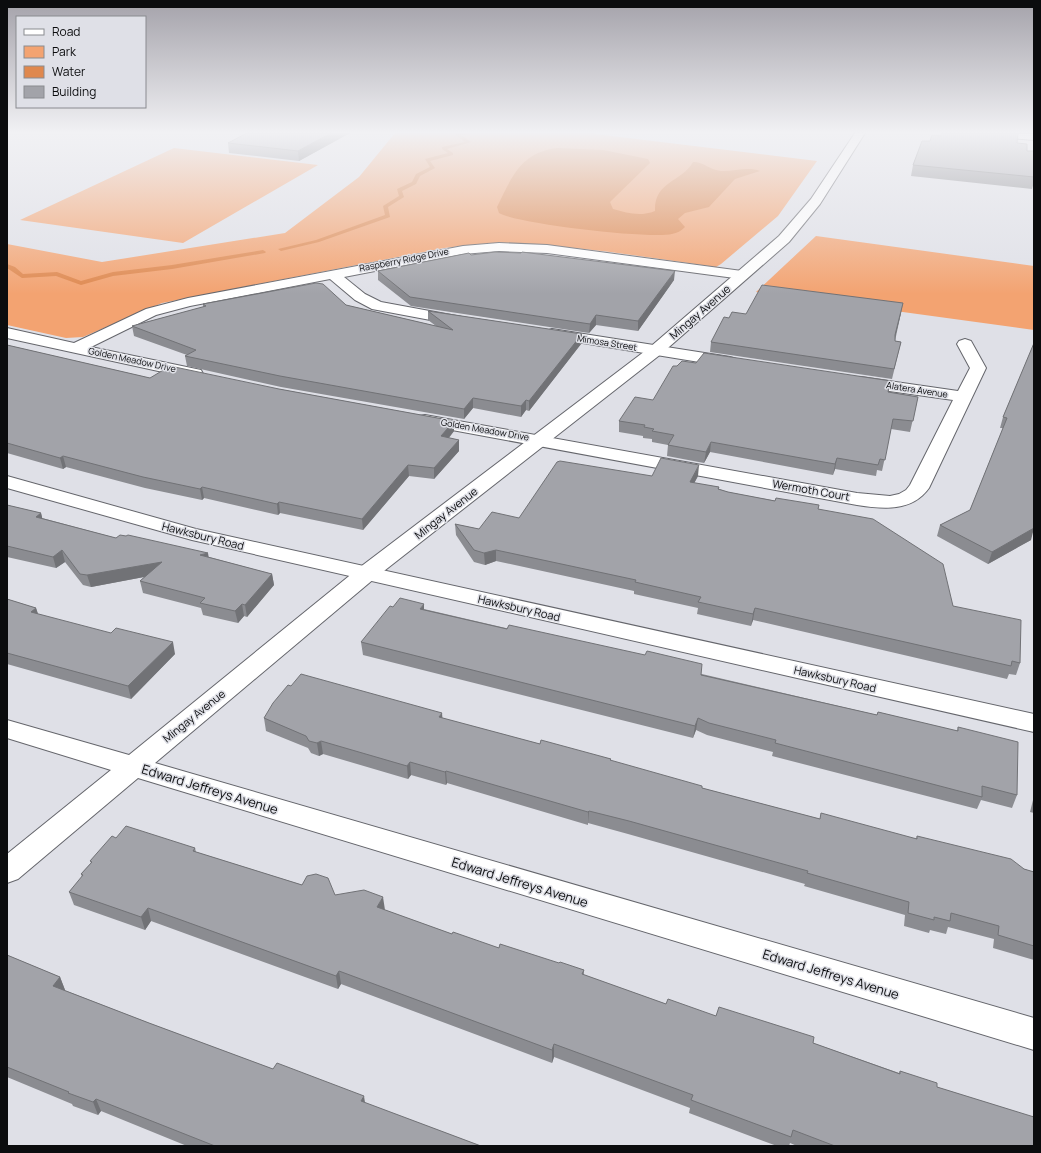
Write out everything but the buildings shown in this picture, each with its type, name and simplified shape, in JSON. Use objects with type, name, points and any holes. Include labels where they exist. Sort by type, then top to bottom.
[{"type":"street","name":"Mingay Avenue","points":[[7,871],[367,573],[655,351],[799,224],[825,187]]},
{"type":"street","name":"Raspberry Ridge Drive","points":[[76,348],[151,312],[188,302],[444,252],[505,247],[547,249],[742,275]]},
{"type":"street","points":[[332,274],[360,297],[377,306],[471,322]]},
{"type":"street","name":"Golden Meadow Drive","points":[[7,333],[213,378]]},
{"type":"street","name":"Mimosa Street","points":[[541,333],[655,351]]},
{"type":"street","name":"Wermoth Court","points":[[540,440],[857,499],[894,502],[905,500],[914,495],[919,488],[965,398],[978,368],[965,344]]},
{"type":"street","points":[[655,351],[744,364]]},
{"type":"street","name":"Alatera Avenue","points":[[845,379],[965,398]]},
{"type":"street","name":"Golden Meadow Drive","points":[[410,417],[540,440]]},
{"type":"street","name":"Hawksbury Road","points":[[7,482],[192,534],[1034,724]]},
{"type":"street","name":"Edward Jeffreys Avenue","points":[[7,729],[1034,1034]]},
{"type":"green space","points":[[91,187],[280,187],[183,243],[20,220]]},
{"type":"green space","points":[[346,187],[799,187],[778,216],[716,267],[580,248],[512,244],[478,245],[444,248],[162,303],[83,337],[66,338],[7,325],[7,244],[102,262],[285,233]]},
{"type":"green space","points":[[816,236],[1034,266],[1034,330],[756,292]]},
{"type":"water","points":[[508,187],[626,187],[610,202],[613,209],[634,214],[644,214],[655,211],[656,201],[659,194],[665,187],[728,187],[709,207],[685,213],[678,219],[685,227],[679,232],[672,234],[638,234],[584,230],[556,226],[511,217],[499,213],[497,207]]},
{"type":"waterway","points":[[281,249],[317,241],[388,216],[385,206],[402,196],[399,190],[406,187]]},
{"type":"waterway","points":[[7,266],[13,268],[22,276],[57,274],[81,283],[113,274],[172,267],[263,252]]}]
